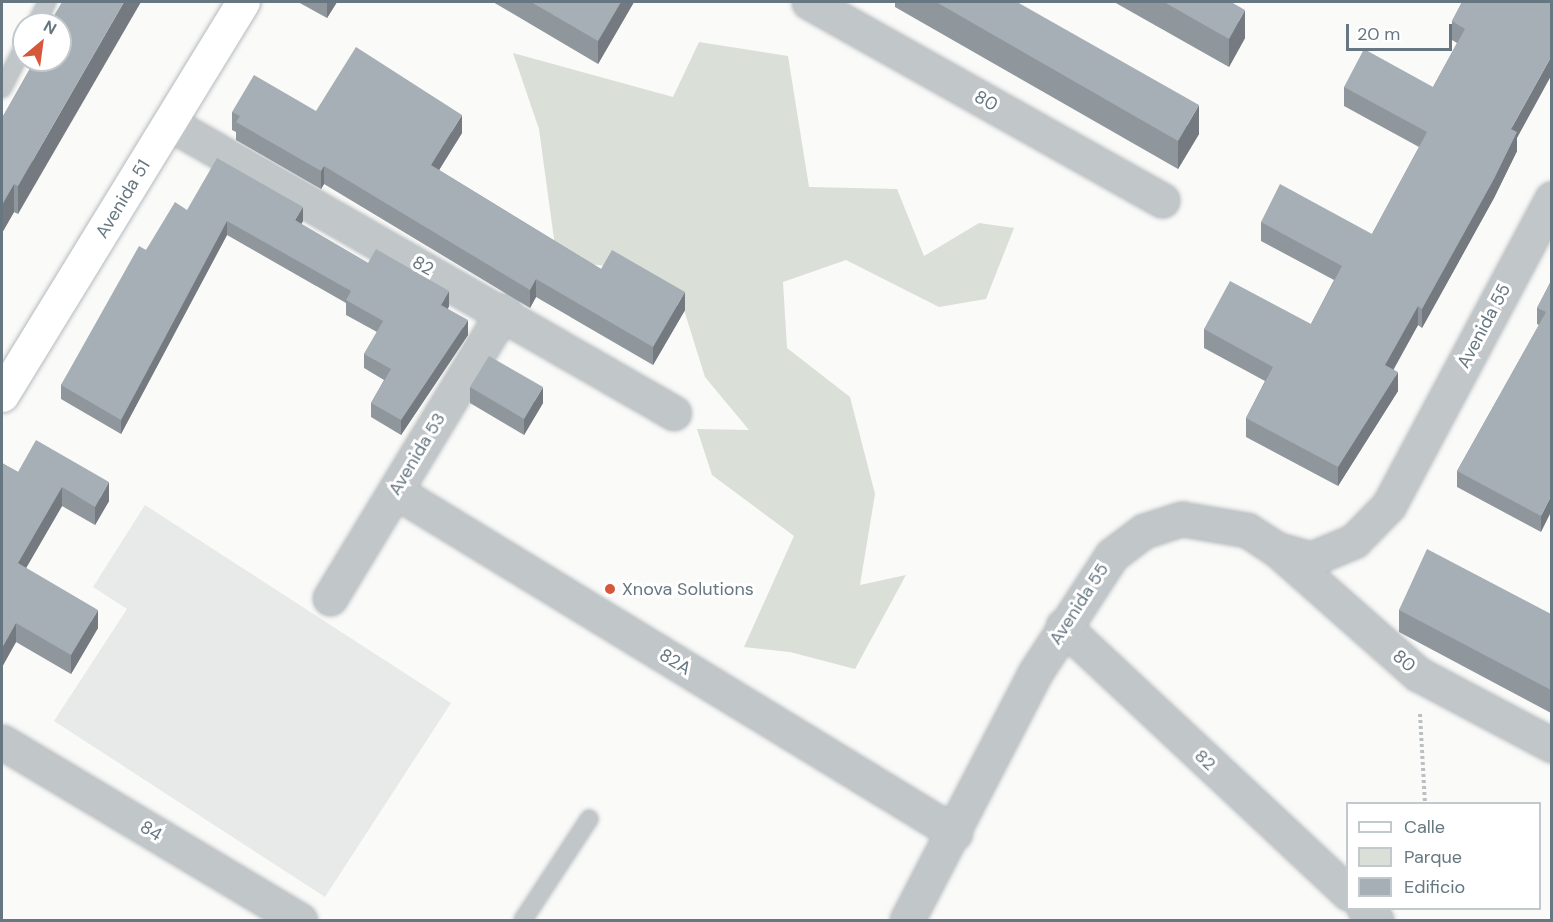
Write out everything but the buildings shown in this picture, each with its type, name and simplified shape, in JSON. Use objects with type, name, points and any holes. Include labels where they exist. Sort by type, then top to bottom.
[{"type":"main road","name":"Avenida 51","points":[[2,395],[243,2]]},
{"type":"street","name":"80","points":[[809,2],[858,13],[1162,200]]},
{"type":"street","name":"82","points":[[169,123],[504,311],[674,413]]},
{"type":"street","name":"Avenida 55","points":[[907,921],[1063,626],[1112,555],[1144,531],[1182,519],[1247,530],[1276,549],[1311,559],[1354,541],[1373,525],[1551,199]]},
{"type":"street","name":"Avenida 53","points":[[330,598],[504,311]]},
{"type":"street","name":"82A","points":[[395,491],[955,833]]},
{"type":"street","name":"80","points":[[1276,549],[1418,674],[1551,745]]},
{"type":"street","name":"82","points":[[1063,626],[1346,892]]},
{"type":"street","name":"84","points":[[2,742],[300,921]]},
{"type":"street","points":[[1365,910],[1376,921]]},
{"type":"lane","points":[[2,89],[12,69]]},
{"type":"lane","points":[[523,921],[589,819]]},
{"type":"path","points":[[1418,674],[1425,802]]},
{"type":"shaded area","points":[[145,505],[451,703],[325,897],[54,721],[127,609],[93,587]]},
{"type":"green space","points":[[699,42],[788,56],[809,187],[897,189],[924,256],[979,223],[1014,228],[986,299],[939,307],[846,260],[783,282],[787,348],[850,397],[875,494],[860,585],[906,575],[855,669],[790,652],[744,647],[794,536],[712,475],[697,429],[749,430],[705,377],[684,310],[629,268],[557,261],[539,129],[513,53],[673,97]]},
{"type":"place","name":"Xnova Solutions","points":[[610,589]]}]
